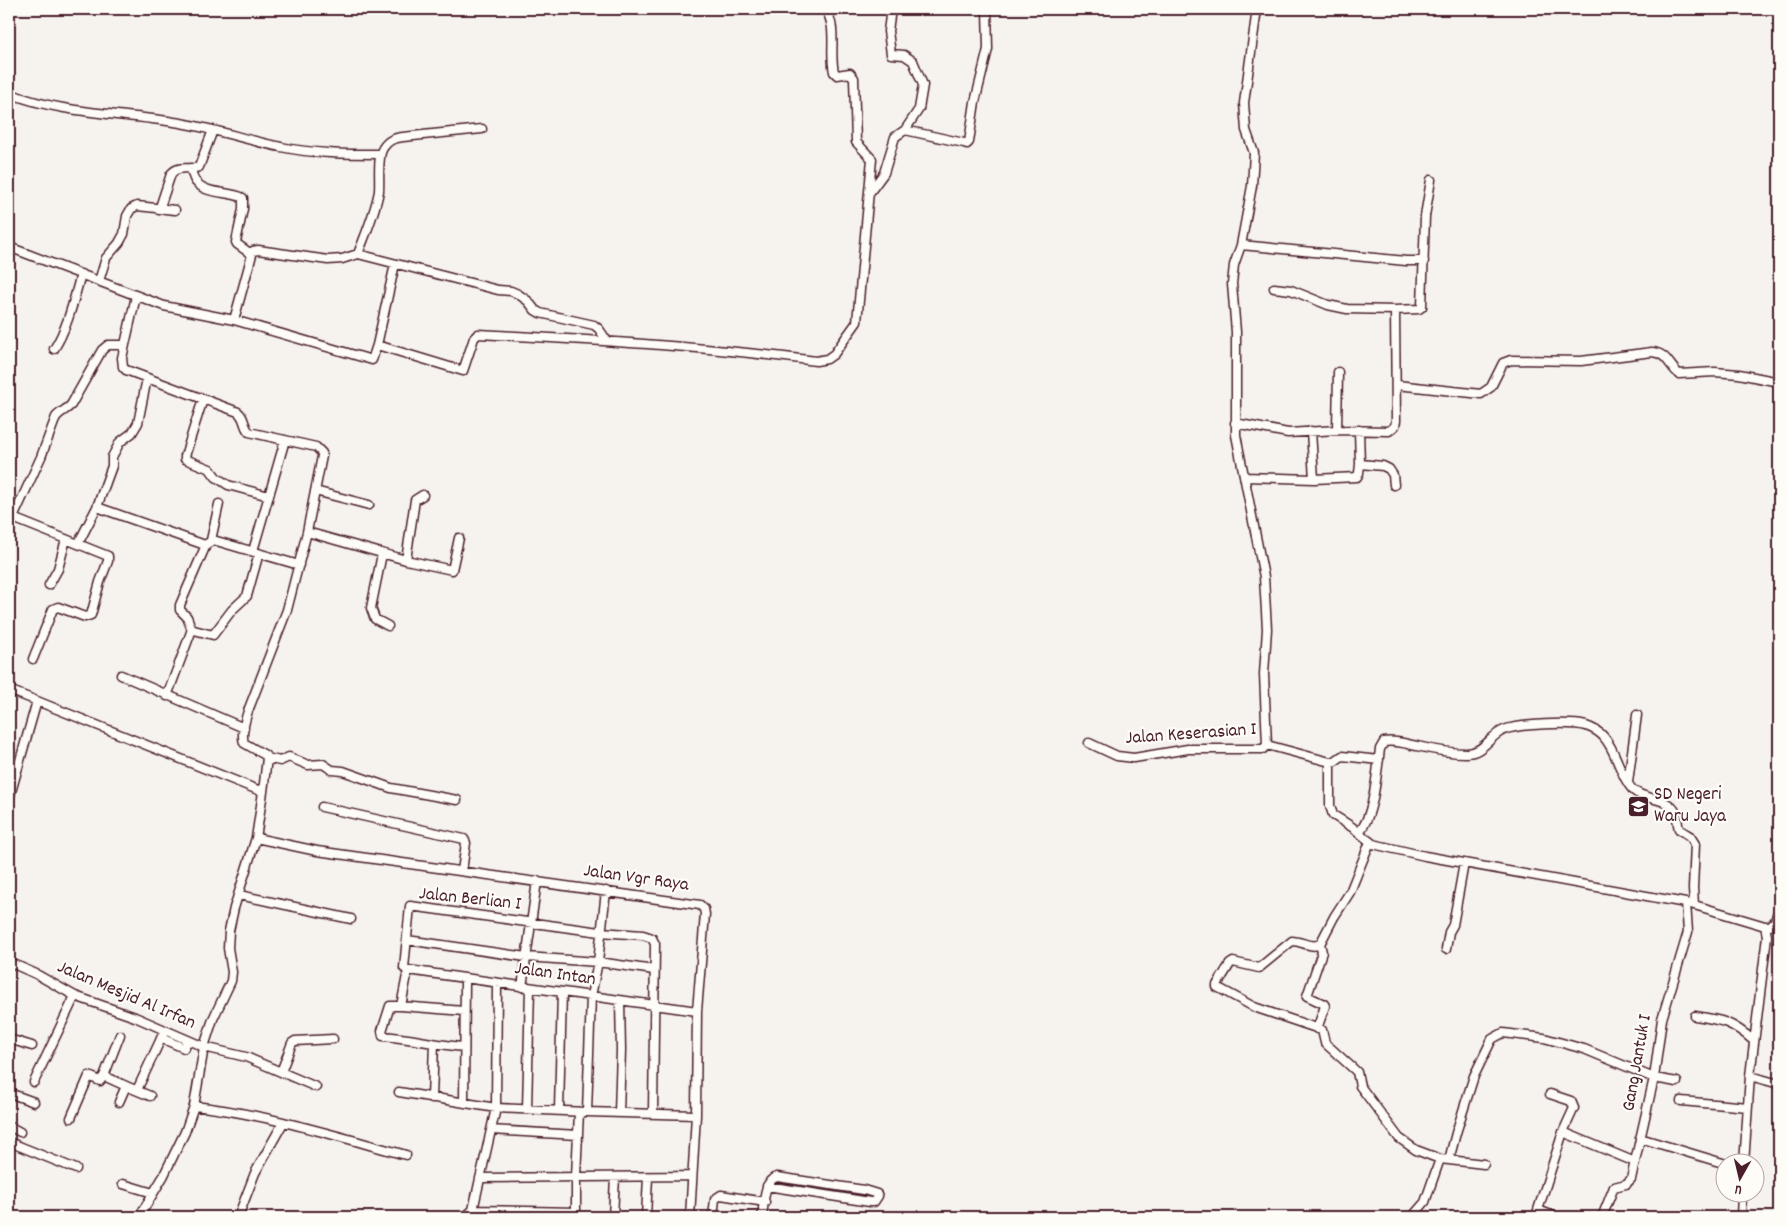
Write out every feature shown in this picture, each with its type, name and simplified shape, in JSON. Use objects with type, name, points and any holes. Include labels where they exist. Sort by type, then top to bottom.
[{"type":"street","points":[[377,345],[463,371],[474,338],[478,334],[607,340],[738,351],[816,361],[828,359],[857,322],[872,160],[856,142],[854,78],[850,73],[837,75],[834,72],[832,25],[825,9]]},
{"type":"street","points":[[869,193],[884,173],[895,137],[905,130],[919,109],[923,85],[913,60],[904,55],[892,54],[888,31],[891,9]]},
{"type":"street","points":[[905,130],[967,144],[969,142],[975,102],[988,49],[987,9]]},
{"type":"street","points":[[1257,9],[1244,103],[1246,130],[1254,153],[1254,167],[1250,202],[1241,244],[1234,265],[1232,284],[1236,332],[1235,423],[1264,577],[1267,629],[1264,674],[1267,745],[1330,762],[1342,756],[1378,760]]},
{"type":"street","points":[[9,93],[29,101],[57,107],[137,116],[213,130],[283,148],[349,154],[380,154]]},
{"type":"street","points":[[358,254],[371,221],[379,190],[380,154],[390,140],[482,129]]},
{"type":"street","points":[[159,210],[171,174],[177,169],[197,168],[200,165],[213,130]]},
{"type":"street","points":[[191,168],[198,185],[222,194],[243,198],[243,209],[236,242],[251,254]]},
{"type":"street","points":[[1274,288],[1296,292],[1328,305],[1347,309],[1395,310],[1419,309],[1422,307],[1425,216],[1431,180]]},
{"type":"street","points":[[99,281],[106,258],[124,234],[127,216],[131,208],[136,206],[159,210],[175,210]]},
{"type":"street","points":[[1241,244],[1406,261],[1424,261]]},
{"type":"street","points":[[9,247],[164,306],[234,320],[372,360],[395,264]]},
{"type":"street","points":[[234,320],[253,251],[258,250],[328,260],[342,259],[358,254],[498,290],[511,291],[528,301],[531,307],[540,313],[594,325],[607,340]]},
{"type":"street","points":[[54,349],[68,320],[82,274]]},
{"type":"street","points":[[136,296],[122,358],[126,370],[238,412],[244,420],[245,428],[249,432],[316,447],[322,453],[307,532],[286,616],[248,711],[242,740],[265,755],[266,758],[280,761],[289,757],[308,765],[325,764],[332,770],[391,788],[457,800]]},
{"type":"street","points":[[1235,423],[1281,433],[1338,430],[1389,431],[1395,426],[1396,421],[1395,310]]},
{"type":"street","points":[[33,660],[53,609],[58,607],[85,617],[91,615],[108,556],[11,518],[41,457],[56,417],[71,405],[102,350],[108,345],[125,345]]},
{"type":"street","points":[[1397,385],[1481,394],[1491,387],[1503,364],[1511,360],[1580,361],[1652,352],[1658,352],[1664,356],[1679,374],[1714,372],[1739,374],[1779,382]]},
{"type":"street","points":[[1338,372],[1338,430]]},
{"type":"street","points":[[78,544],[97,506],[112,466],[112,457],[120,442],[132,432],[138,423],[147,378]]},
{"type":"street","points":[[203,399],[184,456],[185,459],[210,469],[216,477],[228,485],[269,496]]},
{"type":"street","points":[[1245,477],[1314,479],[1357,477],[1360,464],[1359,430]]},
{"type":"street","points":[[1311,431],[1314,479]]},
{"type":"street","points":[[192,630],[213,634],[232,610],[247,596],[269,496],[285,440]]},
{"type":"street","points":[[1360,464],[1389,468],[1393,475],[1394,486]]},
{"type":"street","points":[[315,490],[369,505]]},
{"type":"street","points":[[406,560],[415,500],[423,495]]},
{"type":"street","points":[[167,696],[192,630],[187,617],[180,610],[180,604],[209,543],[219,504]]},
{"type":"street","points":[[97,506],[209,543],[256,552],[299,565]]},
{"type":"street","points":[[307,532],[382,554],[452,570],[459,538]]},
{"type":"street","points":[[49,585],[58,569],[66,539]]},
{"type":"street","points":[[382,554],[371,608],[375,620],[388,626]]},
{"type":"street","points":[[120,675],[244,728]]},
{"type":"street","points":[[9,690],[264,792]]},
{"type":"street","points":[[9,799],[37,701]]},
{"type":"street","points":[[1628,782],[1637,715]]},
{"type":"street","points":[[1359,832],[1364,826],[1372,798],[1382,745],[1387,742],[1442,751],[1468,753],[1479,751],[1499,732],[1515,726],[1524,724],[1585,726],[1596,730],[1610,746],[1628,782],[1636,792],[1667,804],[1672,808],[1677,816],[1679,829],[1690,836],[1694,842],[1692,888],[1694,905]]},
{"type":"street","name":"Jalan Keserasian I","points":[[1089,744],[1117,756],[1134,758],[1188,749],[1263,748],[1267,745]]},
{"type":"street","points":[[139,1217],[180,1144],[194,1106],[204,1047],[230,981],[232,972],[228,940],[231,920],[256,838],[264,792],[266,758]]},
{"type":"street","points":[[1330,762],[1331,810],[1337,819],[1359,832],[1370,842],[1380,846],[1401,852],[1686,903],[1765,926],[1770,926],[1774,922],[1779,908]]},
{"type":"street","points":[[322,807],[464,839],[466,843],[462,871]]},
{"type":"street","name":"Jalan Vgr Raya","points":[[256,838],[317,851],[700,905],[704,909],[705,914],[697,1011],[696,1115],[690,1217]]},
{"type":"street","points":[[1317,1029],[1325,1006],[1307,996],[1322,952],[1320,944],[1350,892],[1370,842]]},
{"type":"street","points":[[1446,949],[1449,932],[1453,925],[1464,863]]},
{"type":"street","points":[[527,1110],[526,957],[537,881]]},
{"type":"street","points":[[473,1210],[576,1215],[578,1135],[583,1112],[591,996],[598,962],[606,891]]},
{"type":"street","points":[[239,895],[352,919]]},
{"type":"street","name":"Gang Jantuk I","points":[[1602,1217],[1614,1187],[1629,1183],[1635,1162],[1654,1078],[1662,1019],[1688,932],[1686,903]]},
{"type":"street","name":"Jalan Berlian I","points":[[408,970],[404,968],[410,906],[531,922]]},
{"type":"street","points":[[531,922],[600,932],[643,935],[652,938],[655,944],[653,1114]]},
{"type":"street","points":[[1745,1154],[1750,1076],[1767,936],[1765,926]]},
{"type":"street","points":[[406,940],[526,957],[598,962],[654,970]]},
{"type":"street","points":[[1320,944],[1314,946],[1292,941],[1259,968],[1233,962],[1217,987],[1254,1006],[1322,1030],[1325,1043],[1357,1072],[1360,1086],[1398,1138],[1416,1150],[1440,1159],[1484,1164]]},
{"type":"street","name":"Jalan Mesjid Al Irfan","points":[[9,962],[36,974],[75,996],[135,1017],[204,1047],[246,1057],[316,1087]]},
{"type":"street","points":[[401,1006],[408,970]]},
{"type":"street","name":"Jalan Intan","points":[[408,970],[697,1011]]},
{"type":"street","points":[[464,1103],[465,979]]},
{"type":"street","points":[[465,1217],[473,1210],[496,1108],[497,983]]},
{"type":"street","points":[[559,1110],[562,992]]},
{"type":"street","points":[[34,1082],[75,996]]},
{"type":"street","points":[[618,1113],[621,1050],[620,1000]]},
{"type":"street","points":[[464,1011],[390,1006],[382,1035],[464,1047]]},
{"type":"street","points":[[1695,1016],[1724,1021],[1740,1029],[1754,1041]]},
{"type":"street","points":[[137,1090],[165,1030]]},
{"type":"street","points":[[1449,1160],[1474,1076],[1488,1046],[1498,1035],[1510,1033],[1544,1038],[1584,1048],[1654,1078],[1677,1082]]},
{"type":"street","points":[[71,1118],[89,1076],[100,1082],[104,1076],[120,1035]]},
{"type":"street","points":[[161,1038],[184,1048],[188,1040]]},
{"type":"street","points":[[9,1039],[32,1046]]},
{"type":"street","points":[[281,1072],[292,1043],[295,1041],[333,1039]]},
{"type":"street","points":[[432,1098],[434,1044]]},
{"type":"street","points":[[104,1076],[150,1096]]},
{"type":"street","points":[[1750,1076],[1779,1084]]},
{"type":"street","points":[[119,1102],[126,1086]]},
{"type":"street","points":[[399,1092],[496,1108],[696,1115]]},
{"type":"street","points":[[9,1093],[34,1102]]},
{"type":"street","points":[[1550,1094],[1568,1099],[1572,1103],[1573,1112],[1563,1132],[1537,1214],[1556,1217]]},
{"type":"street","points":[[1681,1101],[1748,1107]]},
{"type":"street","points":[[194,1106],[219,1108],[406,1155]]},
{"type":"street","points":[[238,1217],[255,1172],[283,1123]]},
{"type":"street","points":[[9,1126],[20,1132]]},
{"type":"street","points":[[491,1130],[578,1135]]},
{"type":"street","points":[[1563,1132],[1635,1162]]},
{"type":"street","points":[[1640,1138],[1716,1161]]},
{"type":"street","points":[[9,1142],[76,1170]]},
{"type":"street","points":[[1412,1217],[1425,1202],[1440,1159]]},
{"type":"street","points":[[480,1178],[692,1176]]},
{"type":"street","points":[[613,1217],[615,1177]]},
{"type":"street","points":[[646,1217],[648,1177]]},
{"type":"street","points":[[762,1217],[767,1186],[770,1180],[777,1178],[873,1192],[878,1196],[874,1202],[870,1202],[767,1186]]},
{"type":"street","points":[[123,1184],[154,1193]]},
{"type":"street","points":[[712,1217],[715,1200],[721,1196],[764,1202]]},
{"type":"street","points":[[1741,1217],[1742,1204]]},
{"type":"place","name":"SD Negeri Waru Jaya","points":[[1638,806]]}]
